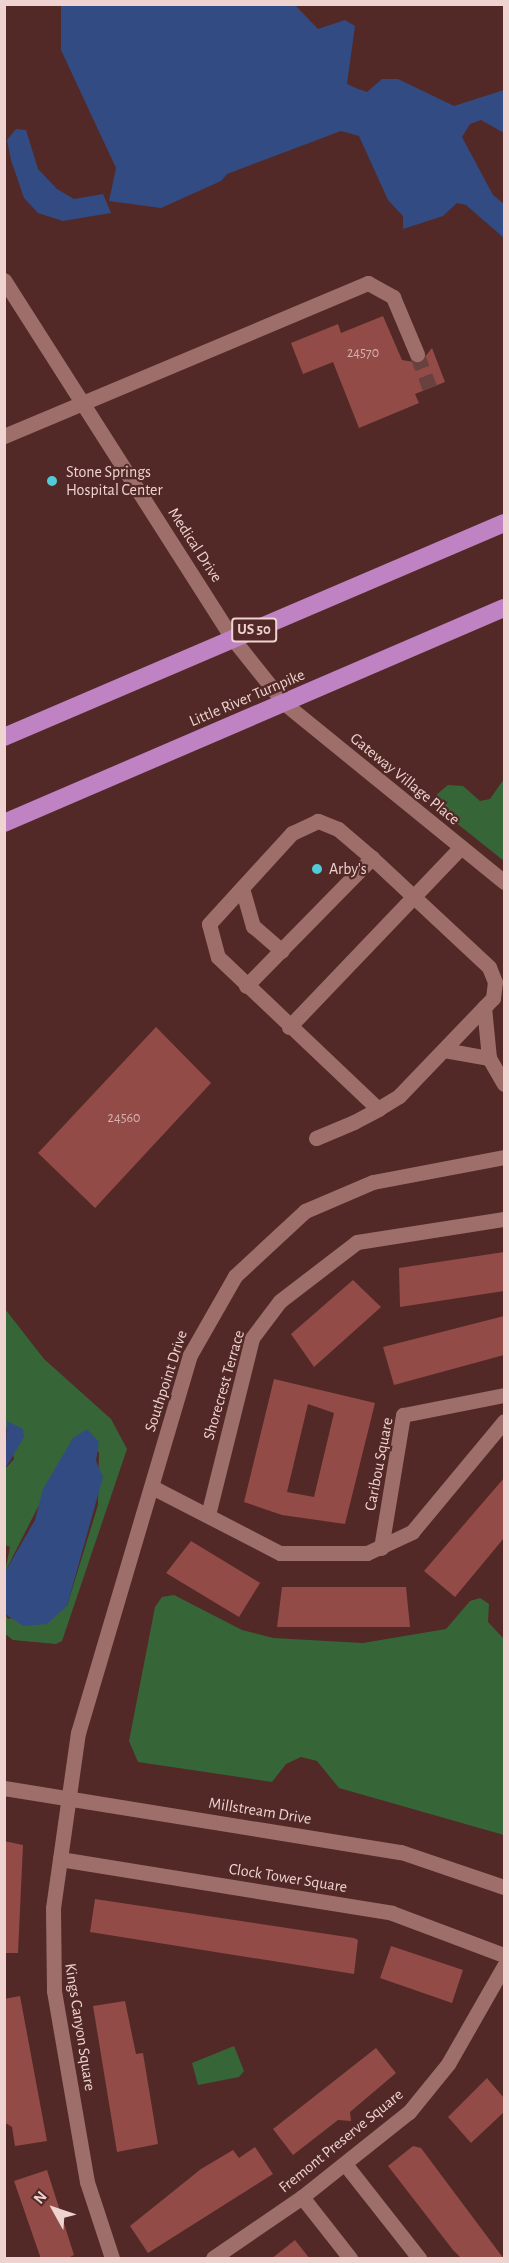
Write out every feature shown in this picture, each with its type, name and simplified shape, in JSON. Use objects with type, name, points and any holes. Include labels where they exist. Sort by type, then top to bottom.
[{"type":"highway","name":"US 50","points":[[4,737],[504,523]]},
{"type":"highway","name":"Little River Turnpike","points":[[4,823],[504,608]]},
{"type":"street","name":"Medical Drive","points":[[4,280],[233,639],[284,703]]},
{"type":"street","points":[[4,436],[218,344],[368,283],[393,297],[417,354]]},
{"type":"street","name":"Gateway Village Place","points":[[284,703],[504,882]]},
{"type":"street","points":[[316,1138],[378,1109],[399,1096],[493,998],[495,982],[489,967],[372,858],[338,829],[318,821],[292,833],[209,924],[218,957],[289,1027],[378,1109]]},
{"type":"street","points":[[289,1027],[461,847]]},
{"type":"street","points":[[246,986],[372,858]]},
{"type":"street","points":[[242,888],[253,926],[261,939],[282,951]]},
{"type":"street","points":[[484,1007],[489,1058],[504,1084]]},
{"type":"street","points":[[444,1050],[489,1058]]},
{"type":"street","name":"Southpoint Drive","points":[[68,1797],[96,1662],[152,1487],[194,1345],[219,1299],[266,1241],[304,1210],[347,1191],[504,1157]]},
{"type":"street","name":"Shorecrest Terrace","points":[[208,1515],[252,1338],[280,1301],[357,1242],[504,1219]]},
{"type":"street","name":"Caribou Square","points":[[381,1548],[403,1415],[504,1395]]},
{"type":"street","points":[[152,1487],[266,1548],[294,1556],[353,1555],[381,1548],[412,1532],[504,1421]]},
{"type":"street","name":"Millstream Drive","points":[[4,1788],[401,1852],[504,1887]]},
{"type":"street","name":"Kings Canyon Square","points":[[68,1797],[52,1918],[54,1991],[87,2182],[112,2259]]},
{"type":"street","name":"Clock Tower Square","points":[[60,1859],[392,1913],[504,1955]]},
{"type":"street","name":"Fremont Preserve Square","points":[[213,2259],[302,2198],[429,2091],[504,1966]]},
{"type":"street","points":[[345,2164],[420,2259]]},
{"type":"street","points":[[302,2198],[350,2259]]},
{"type":"green space","points":[[504,779],[504,861],[435,806],[436,795],[448,785],[463,786],[480,801],[490,799]]},
{"type":"green space","points":[[5,1309],[44,1359],[111,1419],[127,1449],[62,1641],[56,1644],[13,1640],[5,1634],[5,1614],[8,1619],[67,1606],[98,1505],[99,1452],[73,1438],[5,1572],[10,1547],[5,1545],[5,1469],[14,1459],[5,1422]]},
{"type":"green space","points":[[174,1595],[242,1630],[273,1638],[363,1643],[446,1629],[470,1601],[480,1598],[489,1604],[488,1622],[504,1639],[504,1835],[339,1788],[317,1761],[301,1757],[286,1764],[272,1782],[138,1762],[129,1741],[155,1607],[162,1597]]},
{"type":"green space","points":[[234,2046],[244,2071],[239,2077],[198,2085],[192,2063]]},
{"type":"water","points":[[61,5],[295,5],[318,29],[345,20],[355,26],[347,84],[358,89],[367,92],[382,79],[398,79],[454,106],[504,90],[504,133],[481,120],[470,124],[462,137],[493,195],[504,204],[504,238],[466,205],[457,203],[443,216],[403,229],[403,216],[388,200],[359,136],[341,131],[227,174],[221,181],[161,208],[109,201],[116,168],[61,50]]},
{"type":"water","points":[[16,129],[26,130],[38,169],[57,189],[74,199],[103,194],[111,213],[63,221],[38,213],[24,198],[11,160],[7,140]]},
{"type":"water","points":[[7,1421],[23,1429],[24,1437],[5,1469]]},
{"type":"water","points":[[87,1429],[99,1442],[96,1461],[103,1477],[67,1606],[47,1624],[23,1626],[5,1614],[5,1572],[35,1520],[43,1489],[73,1438]]},
{"type":"building","points":[[383,316],[402,360],[420,363],[432,348],[445,382],[415,394],[419,403],[359,428],[333,362],[303,374],[291,343],[338,324],[341,333]]},
{"type":"building","points":[[156,1027],[211,1083],[95,1208],[38,1153]]},
{"type":"building","points":[[504,1252],[504,1291],[400,1307],[399,1268]]},
{"type":"building","points":[[353,1280],[381,1307],[314,1367],[291,1334]]},
{"type":"building","points":[[504,1316],[504,1355],[394,1385],[383,1347]]},
{"type":"building","points":[[274,1379],[375,1403],[345,1524],[282,1515],[244,1502]],"holes":[[[308,1404],[334,1413],[314,1497],[287,1492]]]},
{"type":"building","points":[[504,1478],[504,1538],[455,1597],[424,1571]]},
{"type":"building","points":[[191,1541],[260,1583],[239,1617],[166,1573]]},
{"type":"building","points":[[282,1587],[406,1587],[410,1627],[277,1627]]},
{"type":"building","points":[[4,1841],[23,1845],[18,1953],[4,1953]]},
{"type":"building","points":[[95,1899],[354,1938],[358,1940],[354,1974],[90,1932]]},
{"type":"building","points":[[391,1946],[463,1970],[452,2003],[380,1978]]},
{"type":"building","points":[[20,1996],[47,2141],[15,2146],[12,2127],[4,2122],[4,1999]]},
{"type":"building","points":[[125,2001],[136,2054],[143,2053],[158,2144],[117,2152],[93,2006]]},
{"type":"building","points":[[376,2048],[396,2073],[350,2112],[351,2121],[338,2120],[293,2155],[273,2129]]},
{"type":"building","points":[[487,2078],[504,2098],[504,2112],[471,2143],[448,2117]]},
{"type":"building","points":[[413,2146],[421,2148],[504,2259],[462,2259],[453,2250],[388,2166]]},
{"type":"building","points":[[255,2147],[273,2174],[148,2253],[130,2226],[201,2169],[233,2150],[239,2158]]},
{"type":"building","points":[[47,2170],[74,2255],[66,2259],[41,2259],[14,2181]]},
{"type":"building","points":[[295,2240],[310,2259],[271,2259]]},
{"type":"tunnel","points":[[417,354],[430,388]]},
{"type":"place","name":"Stone Springs Hospital Center","points":[[52,481]]},
{"type":"place","name":"Arby's","points":[[317,869]]}]
